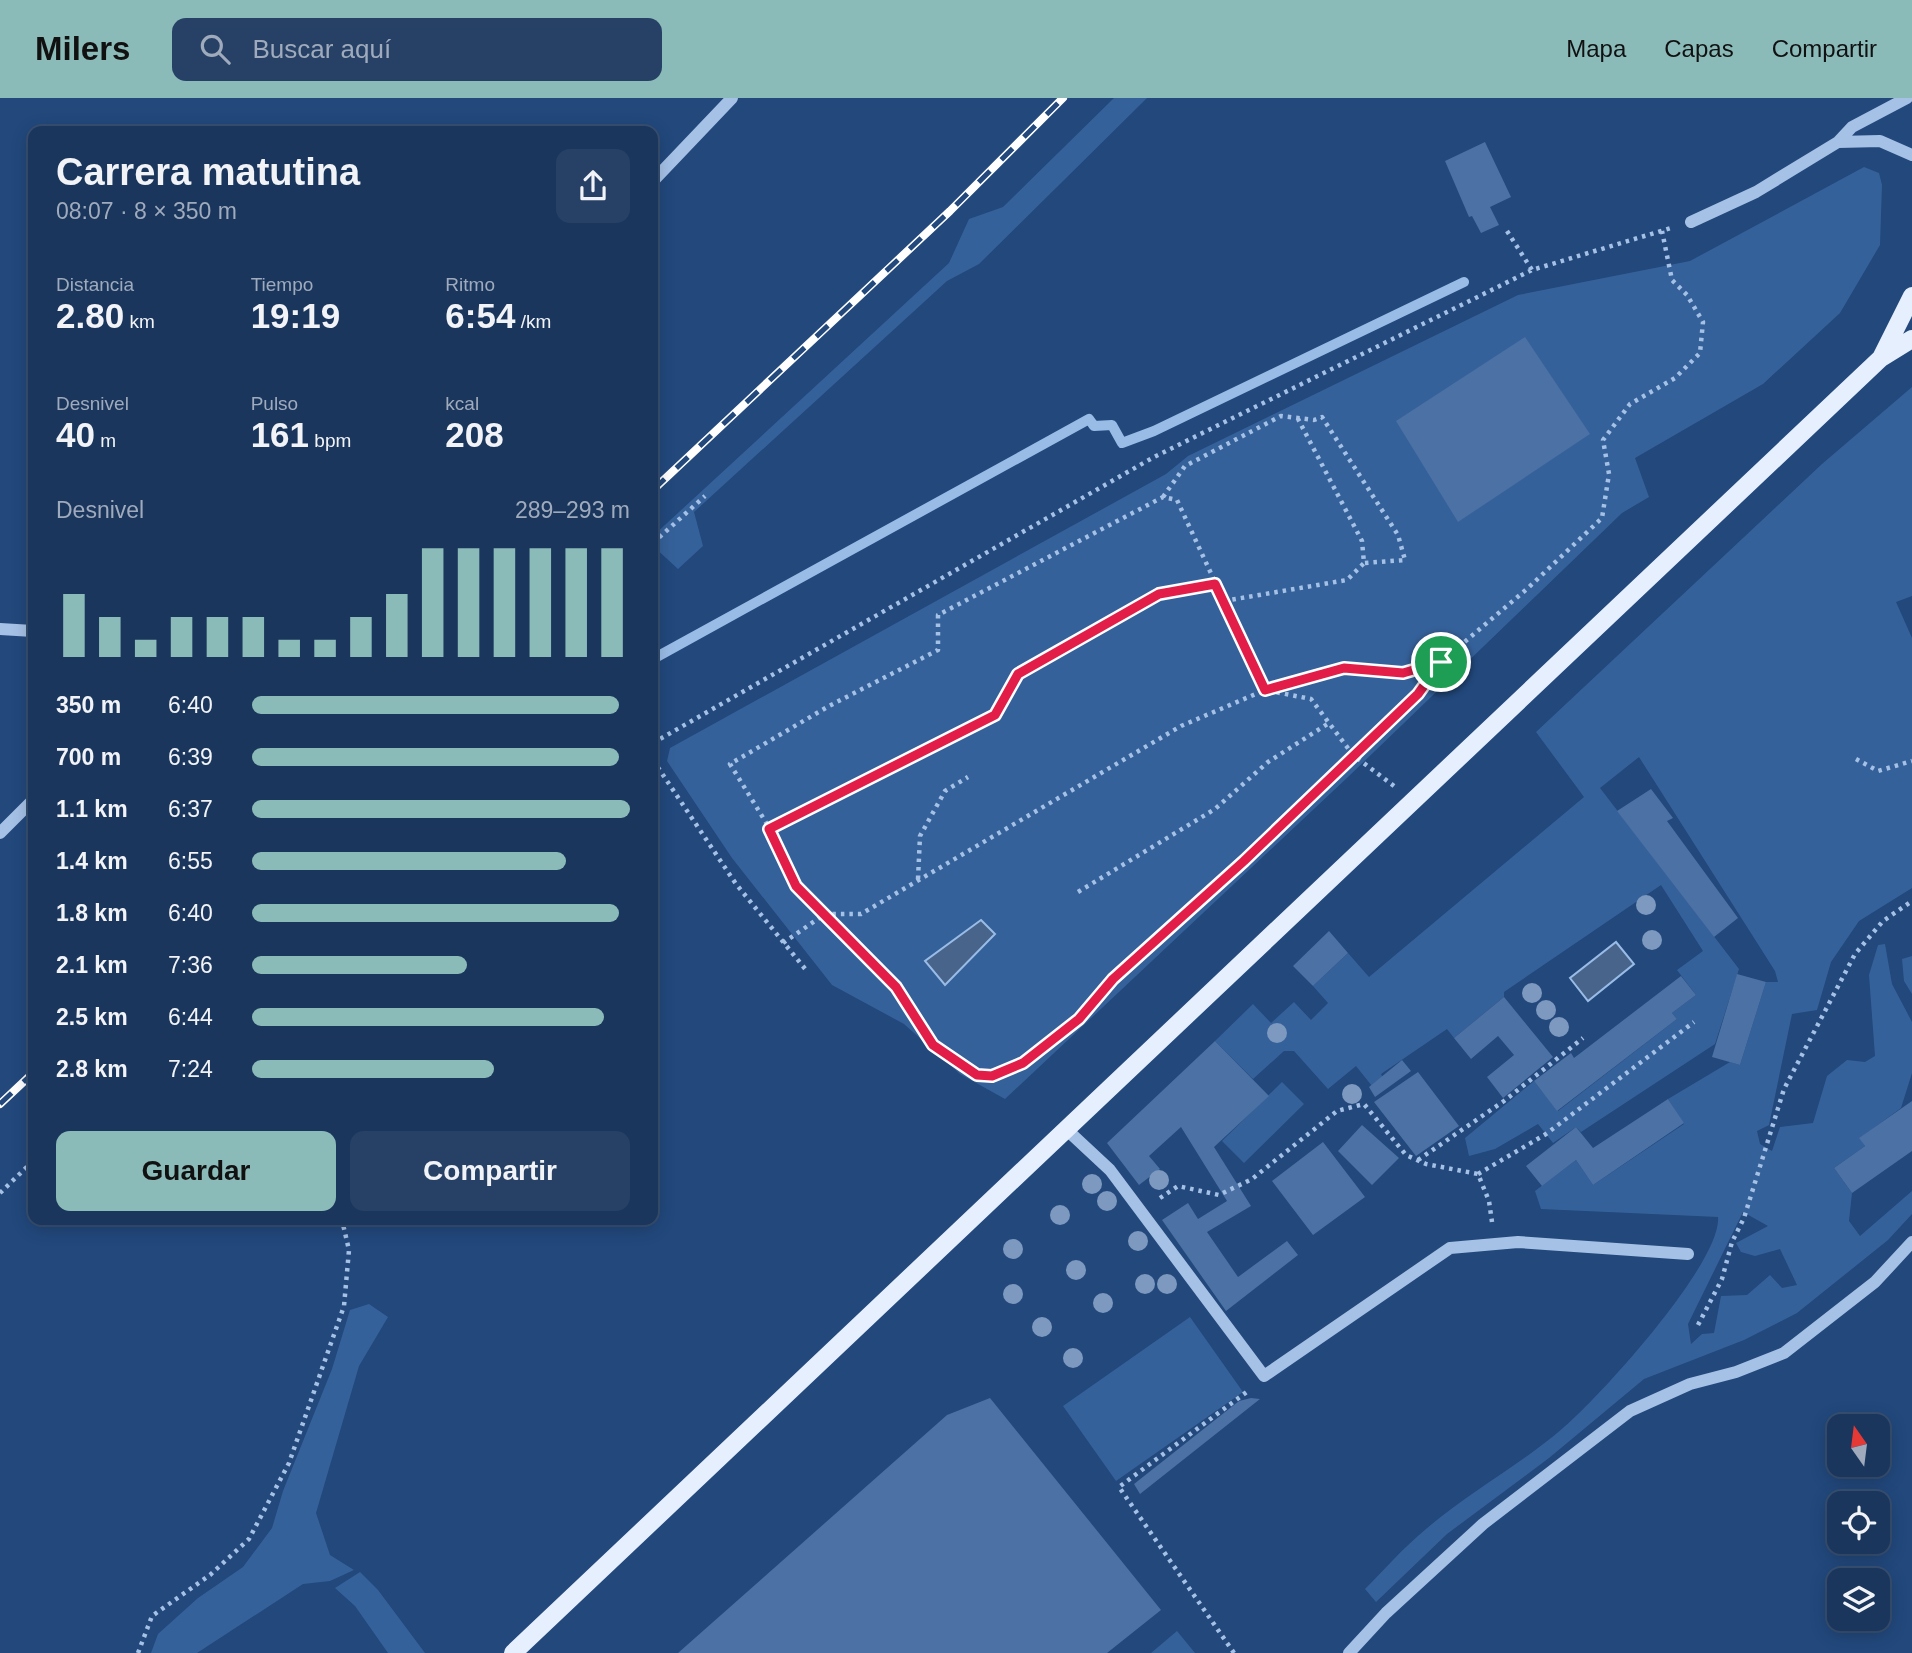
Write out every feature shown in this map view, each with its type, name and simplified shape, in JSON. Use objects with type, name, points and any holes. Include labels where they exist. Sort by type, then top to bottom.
[{"type":"main road","points":[[1881,358],[1912,296]]},
{"type":"main road","points":[[513,1653],[1881,358],[1912,339]]},
{"type":"street","points":[[658,176],[732,98]]},
{"type":"street","points":[[1691,222],[1756,192],[1838,142],[1852,127],[1906,98]]},
{"type":"street","points":[[1838,142],[1880,141],[1912,155]]},
{"type":"street","points":[[0,628],[28,631]]},
{"type":"street","points":[[0,833],[28,805]]},
{"type":"street","points":[[1066,1129],[1110,1170],[1264,1376],[1450,1248],[1518,1242],[1688,1254]]},
{"type":"street","points":[[1349,1653],[1386,1613],[1483,1524],[1630,1411],[1690,1384],[1736,1372],[1784,1353],[1875,1282],[1912,1242]]},
{"type":"path","points":[[658,740],[1154,457],[1532,271],[1691,222]]},
{"type":"path","points":[[1507,231],[1532,271]]},
{"type":"path","points":[[1224,601],[1347,580],[1364,563],[1405,560],[1398,535],[1322,416],[1314,420],[1281,416],[1185,466],[1163,496],[938,615],[938,650],[829,706],[730,764],[769,829],[796,886],[896,987],[933,1045],[977,1075],[992,1076],[1023,1063],[1079,1019],[1113,979],[1244,861],[1418,694],[1441,662],[1528,588],[1602,518],[1609,474],[1603,440],[1630,404],[1675,378],[1700,353],[1703,322],[1687,295],[1672,280],[1662,231]]},
{"type":"path","points":[[1297,417],[1362,541],[1364,563]]},
{"type":"path","points":[[658,538],[705,496]]},
{"type":"path","points":[[1163,496],[1177,500],[1265,690]]},
{"type":"path","points":[[769,829],[995,715],[1018,674],[1159,594],[1215,584]]},
{"type":"path","points":[[783,943],[825,914],[861,914],[1181,726],[1265,690],[1344,668],[1403,673],[1441,662]]},
{"type":"path","points":[[1265,690],[1311,699],[1353,755],[1413,801]]},
{"type":"path","points":[[1078,892],[1214,809],[1268,761],[1329,723]]},
{"type":"path","points":[[1856,759],[1878,771],[1912,761]]},
{"type":"path","points":[[658,767],[736,884],[806,970]]},
{"type":"path","points":[[918,880],[920,836],[945,791],[968,777]]},
{"type":"path","points":[[1698,1325],[1722,1279],[1784,1089],[1855,954],[1883,921],[1912,901]]},
{"type":"path","points":[[1140,1210],[1178,1186],[1219,1195],[1252,1179],[1337,1111],[1364,1104],[1406,1155],[1478,1174],[1546,1134],[1694,1022]]},
{"type":"path","points":[[1418,1160],[1504,1101],[1583,1038]]},
{"type":"path","points":[[0,1193],[28,1166]]},
{"type":"path","points":[[1478,1174],[1489,1201],[1495,1244]]},
{"type":"path","points":[[138,1653],[152,1616],[209,1575],[248,1539],[289,1463],[344,1306],[349,1250],[343,1225]]},
{"type":"path","points":[[1234,1653],[1119,1487],[1264,1376]]},
{"type":"shaded area","points":[[1114,98],[1147,98],[979,264],[947,281],[694,512],[703,546],[678,569],[658,551],[658,531],[949,263],[969,219],[1003,207]]},
{"type":"shaded area","points":[[1864,167],[1879,173],[1882,185],[1880,245],[1840,313],[1763,384],[1635,458],[1649,497],[1622,513],[1348,777],[1005,1099],[960,1074],[904,1024],[832,985],[732,858],[667,761],[670,748],[1166,474],[1188,456],[1518,295],[1690,261]]},
{"type":"shaded area","points":[[1912,387],[1912,596],[1896,602],[1912,638],[1912,888],[1859,921],[1831,962],[1817,1010],[1792,1014],[1769,1125],[1757,1131],[1760,1144],[1772,1151],[1780,1127],[1813,1123],[1827,1076],[1847,1060],[1865,1062],[1875,1056],[1869,975],[1878,945],[1885,944],[1892,984],[1912,1022],[1912,1073],[1901,1108],[1860,1138],[1865,1146],[1834,1168],[1852,1193],[1849,1221],[1860,1236],[1912,1191],[1912,1214],[1888,1240],[1797,1313],[1744,1340],[1644,1379],[1549,1458],[1447,1534],[1376,1602],[1365,1589],[1426,1529],[1547,1441],[1580,1412],[1656,1328],[1701,1265],[1714,1238],[1718,1217],[1541,1209],[1535,1191],[1576,1160],[1593,1185],[1684,1124],[1668,1099],[1730,1062],[1740,1065],[1766,982],[1778,982],[1775,971],[1639,757],[1600,788],[1739,969],[1715,1044],[1581,1132],[1576,1127],[1553,1143],[1538,1124],[1495,1149],[1469,1156],[1465,1138],[1534,1081],[1558,1111],[1677,1019],[1672,1013],[1696,995],[1677,970],[1703,951],[1661,885],[1504,992],[1504,997],[1454,1038],[1447,1029],[1381,1074],[1383,1078],[1372,1086],[1356,1066],[1328,1089],[1294,1051],[1284,1051],[1253,1079],[1215,1041],[1253,1004],[1271,1023],[1294,1002],[1311,1020],[1328,1003],[1313,986],[1348,953],[1369,977],[1584,797],[1536,732],[1822,464]],"holes":[[[1743,1212],[1768,1226],[1736,1243],[1741,1252],[1755,1256],[1780,1249],[1797,1285],[1782,1288],[1770,1275],[1747,1295],[1721,1296],[1714,1333],[1702,1334],[1691,1344],[1688,1324]]]},
{"type":"shaded area","points":[[981,920],[995,934],[945,985],[925,961]]},
{"type":"shaded area","points":[[1616,942],[1634,964],[1588,1001],[1570,978]]},
{"type":"shaded area","points":[[1912,956],[1912,994],[1904,981],[1902,959]]},
{"type":"shaded area","points":[[1282,1082],[1304,1104],[1244,1163],[1222,1141]]},
{"type":"shaded area","points":[[369,1304],[388,1317],[359,1366],[316,1513],[330,1555],[354,1570],[330,1581],[303,1584],[197,1653],[151,1653],[158,1634],[198,1598],[243,1567],[272,1528],[283,1491],[332,1369],[350,1310]]},
{"type":"shaded area","points":[[1190,1317],[1243,1392],[1116,1481],[1063,1406]]},
{"type":"shaded area","points":[[360,1572],[378,1590],[425,1653],[388,1653],[355,1606],[335,1588]]},
{"type":"shaded area","points":[[1177,1631],[1195,1653],[1151,1653]]},
{"type":"building","points":[[1485,142],[1511,197],[1490,207],[1499,225],[1481,233],[1472,216],[1469,217],[1445,161]]},
{"type":"building","points":[[1525,337],[1590,434],[1458,522],[1396,421]]},
{"type":"building","points":[[1651,789],[1673,818],[1667,821],[1738,918],[1714,937],[1617,811]]},
{"type":"building","points":[[1329,931],[1348,953],[1313,986],[1293,966]]},
{"type":"building","points":[[1737,974],[1766,982],[1740,1065],[1712,1057]]},
{"type":"building","points":[[1681,976],[1696,995],[1672,1013],[1677,1019],[1557,1111],[1534,1081],[1571,1053],[1574,1058]]},
{"type":"building","points":[[1504,997],[1553,1057],[1503,1098],[1487,1077],[1514,1055],[1498,1036],[1471,1059],[1454,1038]]},
{"type":"building","points":[[1215,1041],[1269,1096],[1214,1147],[1251,1206],[1207,1232],[1238,1277],[1287,1241],[1298,1255],[1226,1311],[1162,1220],[1188,1203],[1198,1219],[1227,1201],[1181,1127],[1149,1156],[1160,1169],[1139,1185],[1107,1143]]},
{"type":"building","points":[[1402,1060],[1411,1071],[1375,1097],[1369,1087]]},
{"type":"building","points":[[1418,1072],[1459,1126],[1416,1156],[1374,1102]]},
{"type":"building","points":[[1668,1099],[1684,1123],[1593,1185],[1576,1160],[1542,1186],[1526,1166],[1576,1127],[1593,1148]]},
{"type":"building","points":[[1912,1101],[1912,1151],[1852,1193],[1834,1168],[1865,1146],[1859,1138]]},
{"type":"building","points":[[1362,1125],[1399,1158],[1372,1185],[1338,1151]]},
{"type":"building","points":[[1323,1142],[1365,1197],[1313,1235],[1272,1181]]},
{"type":"building","points":[[990,1398],[1161,1610],[1107,1653],[678,1653],[947,1415]]},
{"type":"building","points":[[1260,1399],[1140,1494],[1134,1484],[1239,1401]]},
{"type":"waterway","points":[[658,656],[1089,419],[1094,426],[1112,425],[1122,443],[1154,431],[1464,282]]},
{"type":"railway","points":[[658,485],[950,211],[1063,98]]},
{"type":"railway","points":[[0,1104],[28,1078]]},
{"type":"route","points":[[1215,584],[1265,690],[1344,668],[1403,673],[1441,662],[1418,694],[1244,861],[1113,979],[1079,1019],[1023,1063],[992,1076],[977,1075],[933,1045],[896,987],[796,886],[769,829],[927,746],[995,715],[1018,674],[1159,594],[1215,584]]}]
